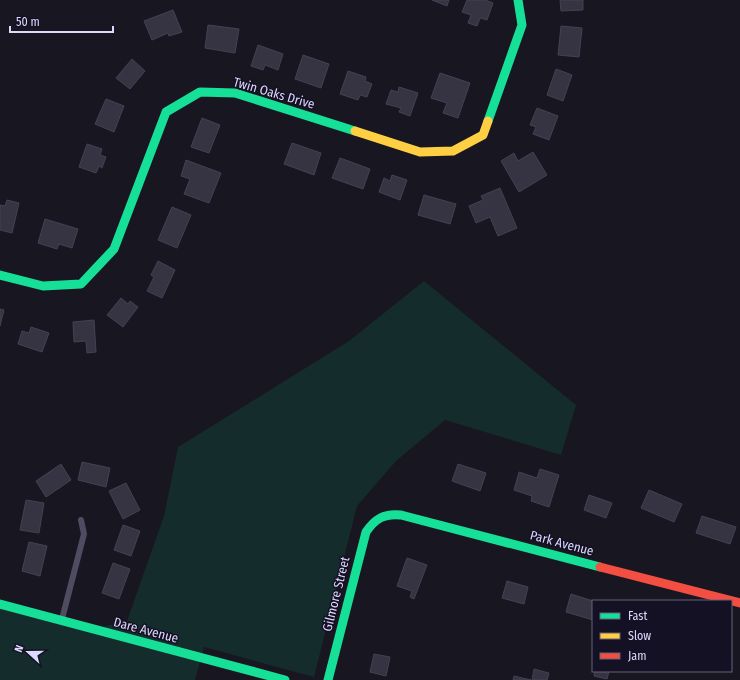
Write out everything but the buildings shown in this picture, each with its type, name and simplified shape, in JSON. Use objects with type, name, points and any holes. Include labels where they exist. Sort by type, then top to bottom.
[{"type":"street","name":"Twin Oaks Drive","points":[[0,275],[43,286],[81,284],[114,249],[166,112],[200,92],[235,93],[420,152],[453,151],[483,135],[522,25],[518,0]]},
{"type":"street","name":"Park Avenue","points":[[378,518],[391,514],[403,515],[729,600]]},
{"type":"street","name":"Gilmore Street","points":[[328,680],[366,532],[371,523],[378,518]]},
{"type":"street","name":"Dare Avenue","points":[[0,604],[286,680]]},
{"type":"lane","points":[[62,621],[84,534],[81,520]]},
{"type":"green space","points":[[424,281],[576,405],[561,455],[445,420],[396,461],[357,506],[314,677],[204,647],[195,680],[0,680],[0,606],[90,630],[127,621],[164,516],[178,447],[349,341]]},
{"type":"traffic: fast","points":[[488,121],[522,25],[518,0]]},
{"type":"traffic: fast","points":[[0,275],[43,286],[81,284],[114,249],[166,112],[200,92],[235,93],[355,131]]},
{"type":"traffic: fast","points":[[328,680],[366,532],[380,518],[390,515],[401,515],[600,567]]},
{"type":"traffic: fast","points":[[0,604],[285,680]]},
{"type":"traffic: slow","points":[[355,131],[420,152],[453,151],[483,135],[488,121]]},
{"type":"traffic: jam","points":[[600,567],[728,600]]},
{"type":"traffic: jam","points":[[732,601],[740,603]]}]
